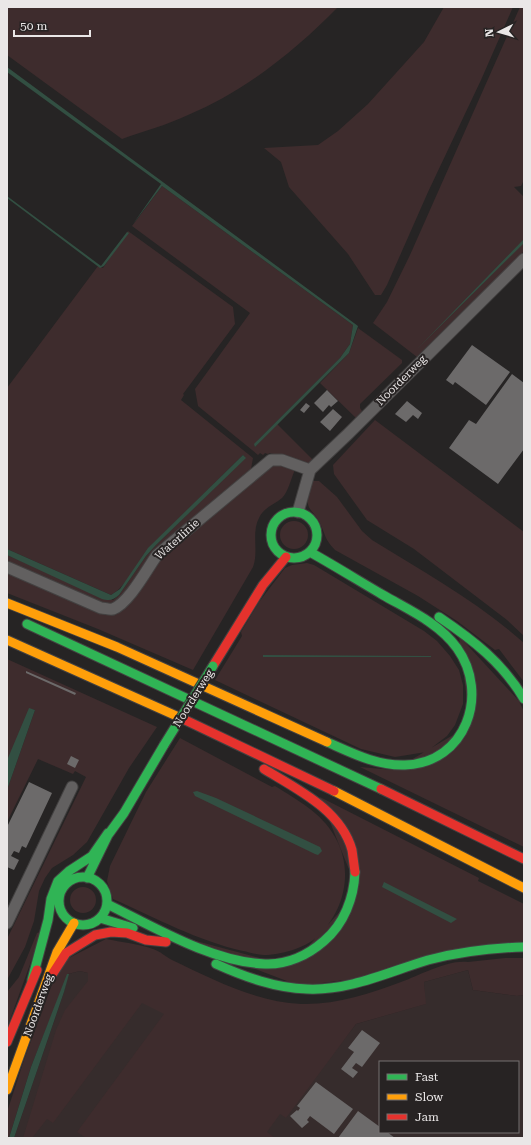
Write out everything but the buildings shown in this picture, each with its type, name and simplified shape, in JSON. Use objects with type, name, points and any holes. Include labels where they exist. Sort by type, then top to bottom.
[{"type":"main road","points":[[298,512],[311,520],[315,527],[319,544],[303,557],[294,559],[286,558],[276,550],[270,535],[276,520],[286,514],[298,512]]},
{"type":"main road","name":"Noorderweg","points":[[263,585],[266,572],[276,550]]},
{"type":"main road","points":[[7,602],[117,647],[360,757],[382,764],[395,766],[418,764],[436,757],[453,744],[464,729],[469,718],[473,686],[466,664],[445,634],[410,611],[310,552]]},
{"type":"main road","name":"Noorderweg","points":[[32,980],[48,920],[51,899],[58,881],[69,871],[92,856],[116,820],[124,812],[263,585],[286,558]]},
{"type":"main road","points":[[394,590],[473,640],[508,673],[524,699]]},
{"type":"main road","points":[[21,622],[150,679],[378,787],[524,859]]},
{"type":"main road","points":[[7,640],[196,725],[368,807],[524,888]]},
{"type":"main road","points":[[106,904],[196,945],[228,957],[268,964],[298,958],[315,950],[332,936],[348,911],[355,887],[355,866],[349,841],[340,825],[303,793],[196,725]]},
{"type":"main road","name":"Noorderweg","points":[[98,883],[103,867],[121,827],[124,812]]},
{"type":"main road","name":"Noorderweg","points":[[87,878],[108,833]]},
{"type":"main road","points":[[100,918],[106,904],[106,896],[98,883],[87,878],[79,878],[66,885],[59,898],[62,913],[67,919],[74,923],[88,924],[100,918],[117,922],[238,974],[270,985],[294,989],[322,989],[366,981],[446,955],[486,949],[524,947]]},
{"type":"main road","name":"Noorderweg","points":[[7,1042],[32,980],[62,913]]},
{"type":"main road","name":"Noorderweg","points":[[7,1090],[48,981],[57,952],[74,923]]},
{"type":"main road","points":[[48,981],[66,953],[78,944],[95,935],[111,932],[127,933],[146,940],[166,942]]},
{"type":"street","name":"Noorderweg","points":[[310,470],[524,259]]},
{"type":"street","name":"Waterlinie","points":[[7,567],[101,608],[112,609],[121,605],[132,592],[144,572],[157,555],[271,460],[282,460],[310,470]]},
{"type":"street","points":[[298,512],[310,470]]},
{"type":"street","points":[[7,923],[72,787]]},
{"type":"shaded area","points":[[7,7],[338,7],[287,54],[249,82],[209,105],[180,119],[122,139],[7,55]]},
{"type":"shaded area","points":[[444,7],[513,7],[387,285],[381,295],[375,295],[348,254],[289,187],[281,162],[264,148],[318,145],[338,131],[368,104],[424,42]]},
{"type":"shaded area","points":[[520,7],[524,7],[524,180],[521,186],[514,187],[524,197],[524,251],[417,357],[373,323],[387,302],[410,255]]},
{"type":"shaded area","points":[[7,67],[358,326],[349,353],[255,447],[254,444],[340,358],[350,344],[353,325],[162,186],[133,224],[161,184],[7,72]]},
{"type":"shaded area","points":[[162,186],[353,325],[350,344],[340,358],[258,440],[255,447],[277,424],[315,462],[308,464],[270,453],[265,453],[263,455],[260,453],[258,455],[198,406],[195,389],[250,313],[132,226]]},
{"type":"shaded area","points":[[7,196],[101,266],[127,232],[129,233],[104,266],[100,268],[7,198]]},
{"type":"shaded area","points":[[128,231],[233,307],[235,324],[183,394],[184,395],[181,400],[253,458],[251,469],[253,471],[185,529],[120,602],[103,606],[7,564],[7,555],[113,600],[119,595],[146,556],[156,545],[245,458],[243,455],[157,540],[123,585],[111,595],[7,549],[7,388],[98,266],[103,268]]},
{"type":"shaded area","points":[[524,239],[524,243],[418,348]]},
{"type":"shaded area","points":[[358,328],[402,360],[402,363],[360,404],[362,411],[356,418],[320,383],[349,353]]},
{"type":"shaded area","points":[[375,420],[524,532],[524,636],[507,620],[414,549],[367,520],[334,474],[333,465]]},
{"type":"shaded area","points":[[243,455],[246,458],[146,556],[119,595],[113,599],[102,599],[7,555],[7,549],[111,595],[120,589],[148,548]]},
{"type":"shaded area","points":[[274,465],[281,465],[294,469],[289,485],[282,498],[261,514],[257,524],[255,536],[255,561],[253,567],[193,670],[98,629],[7,593],[7,571],[104,614],[116,614],[126,606],[154,567],[173,546]]},
{"type":"shaded area","points":[[313,481],[319,481],[337,497],[362,531],[372,540],[469,601],[524,643],[524,682],[499,649],[495,650],[457,621],[418,596],[335,550],[327,540],[318,519],[309,507],[308,499],[310,486]]},
{"type":"shaded area","points":[[294,521],[304,525],[308,535],[304,545],[294,549],[284,545],[280,535],[284,525]]},
{"type":"shaded area","points":[[307,563],[314,565],[424,631],[437,641],[450,656],[459,670],[463,685],[463,704],[455,725],[447,736],[426,752],[395,757],[361,749],[215,680],[242,636],[241,632],[259,602],[285,568],[292,565]]},
{"type":"shaded area","points":[[459,636],[519,701],[524,712],[524,847],[360,767],[394,770],[470,725]]},
{"type":"shaded area","points":[[263,655],[431,656],[431,657],[263,657]]},
{"type":"shaded area","points":[[7,659],[157,727],[129,768],[87,842],[73,855],[52,868],[45,878],[39,891],[34,921],[25,947],[7,980],[7,939],[86,777],[75,771],[73,774],[38,759],[7,822],[7,790],[35,710],[31,709],[7,765]]},
{"type":"shaded area","points":[[29,708],[35,710],[7,790],[8,758]]},
{"type":"shaded area","points":[[180,738],[272,787],[275,786],[316,814],[330,828],[341,850],[344,863],[344,890],[340,903],[327,927],[312,941],[299,948],[285,952],[270,955],[256,954],[226,947],[193,935],[113,899],[107,881],[110,866],[146,792]]},
{"type":"shaded area","points":[[197,791],[216,798],[320,847],[322,851],[318,855],[315,854],[195,796],[193,792]]},
{"type":"shaded area","points":[[320,797],[479,878],[478,881],[524,904],[524,941],[360,978],[300,986],[144,927],[290,966],[358,892]]},
{"type":"shaded area","points":[[384,882],[457,919],[451,923],[382,887]]},
{"type":"shaded area","points":[[83,887],[93,890],[96,900],[93,910],[83,913],[73,910],[70,900],[73,890]]},
{"type":"shaded area","points":[[42,931],[7,1028],[7,992],[19,977],[37,933]]},
{"type":"shaded area","points":[[106,939],[136,944],[153,949],[203,975],[235,988],[267,999],[284,1002],[314,1004],[340,1001],[377,991],[443,965],[505,958],[524,958],[524,995],[517,996],[473,990],[468,970],[424,982],[426,1004],[356,1024],[286,1118],[280,1114],[267,1132],[275,1138],[86,1138],[77,1132],[164,1014],[142,1003],[53,1123],[47,1119],[32,1138],[23,1138],[56,1030],[65,1010],[88,981],[88,973],[80,971],[68,974],[31,1067],[9,1138],[7,1138],[7,1112],[24,1060],[51,987],[67,959]]},
{"type":"shaded area","points":[[468,970],[473,990],[517,996],[524,995],[524,1138],[14,1138],[64,992],[68,974],[80,971],[88,973],[318,1073],[356,1024],[425,1004],[424,982]]},
{"type":"shaded area","points":[[67,974],[69,974],[64,992],[14,1138],[9,1138],[31,1067]]},
{"type":"traffic: fast","points":[[289,512],[299,512],[307,516],[313,522],[317,530],[317,535],[317,540],[313,548],[307,554],[299,558],[289,558],[281,554],[275,548],[271,540],[271,530],[275,522],[281,516],[289,512]]},
{"type":"traffic: fast","points":[[310,552],[413,612],[442,631],[457,648],[467,666],[471,685],[471,705],[466,723],[457,739],[444,752],[426,761],[405,765],[395,765],[365,758],[327,742]]},
{"type":"traffic: fast","points":[[439,617],[464,634],[497,663],[507,674],[524,699]]},
{"type":"traffic: fast","points":[[27,624],[381,789]]},
{"type":"traffic: fast","points":[[164,745],[213,666]]},
{"type":"traffic: fast","points":[[87,878],[108,835],[124,813],[164,745]]},
{"type":"traffic: fast","points":[[32,980],[48,920],[51,899],[58,881],[69,871],[92,856],[108,833]]},
{"type":"traffic: fast","points":[[107,904],[164,933],[204,950],[245,962],[265,964],[281,963],[297,958],[311,951],[324,941],[337,927],[347,910],[350,901],[353,891],[355,872]]},
{"type":"traffic: fast","points":[[83,877],[92,879],[100,884],[105,892],[107,901],[105,910],[100,918],[92,923],[83,925],[74,923],[66,918],[61,910],[59,901],[61,892],[66,884],[74,879],[83,877]]},
{"type":"traffic: fast","points":[[100,918],[133,928]]},
{"type":"traffic: fast","points":[[216,964],[272,984],[295,988],[323,989],[353,984],[428,960],[451,955],[487,949],[524,947]]},
{"type":"traffic: slow","points":[[7,603],[117,647],[327,742]]},
{"type":"traffic: slow","points":[[7,640],[181,718]]},
{"type":"traffic: slow","points":[[334,791],[524,888]]},
{"type":"traffic: slow","points":[[7,1090],[57,952],[74,923]]},
{"type":"traffic: jam","points":[[213,666],[263,585],[286,557]]},
{"type":"traffic: jam","points":[[181,718],[334,791]]},
{"type":"traffic: jam","points":[[264,769],[316,802],[338,823],[352,850],[355,872]]},
{"type":"traffic: jam","points":[[381,789],[524,859]]},
{"type":"traffic: jam","points":[[48,981],[66,953],[95,935],[111,932],[127,933],[146,940],[166,942]]},
{"type":"traffic: jam","points":[[7,1042],[37,970]]}]
